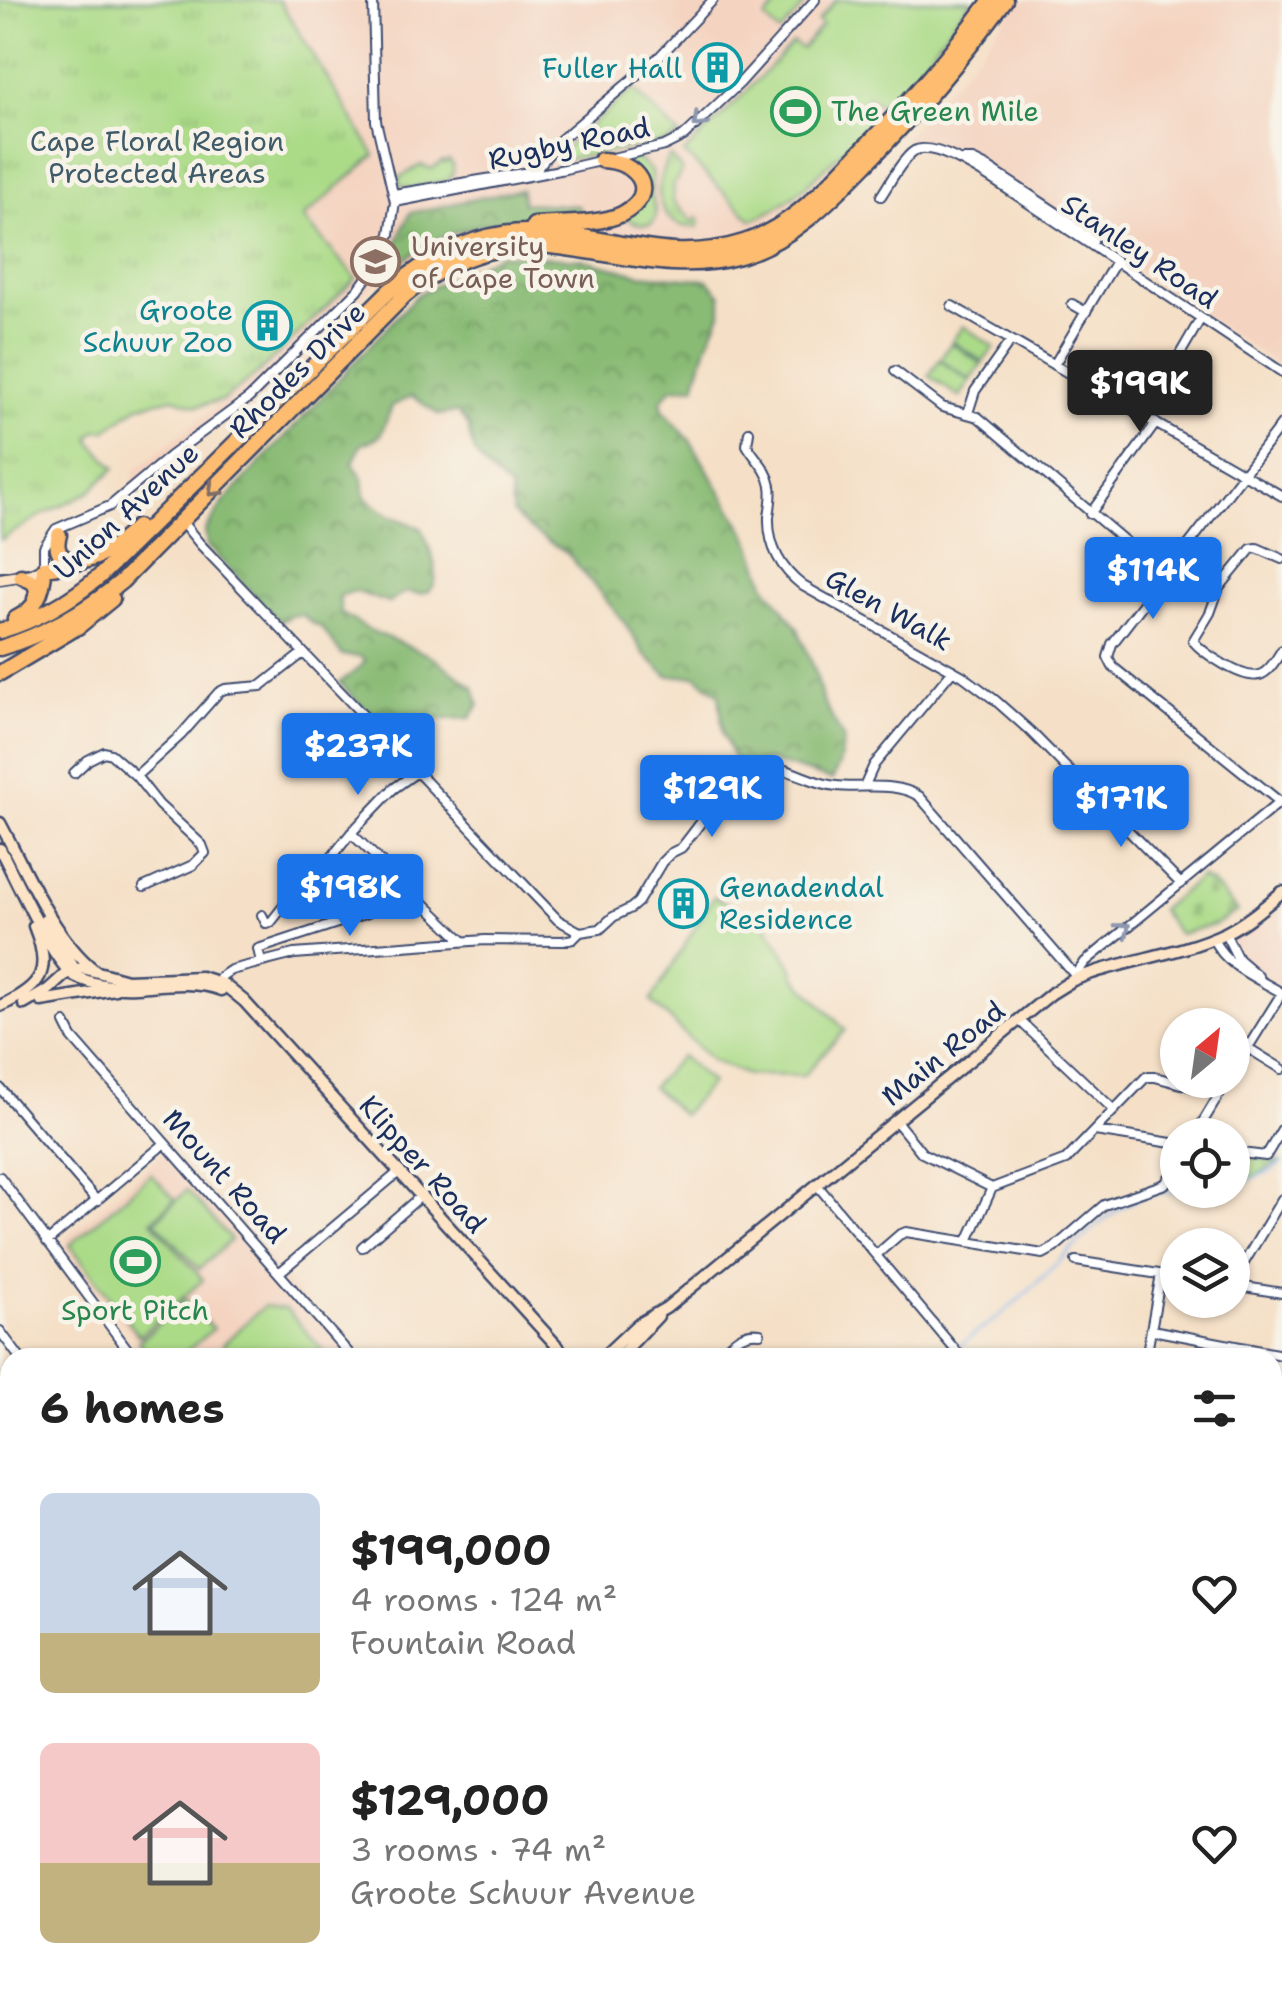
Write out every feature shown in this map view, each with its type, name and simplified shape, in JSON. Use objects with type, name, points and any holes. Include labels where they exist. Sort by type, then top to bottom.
[{"type":"highway","name":"Rhodes Drive","points":[[230,448],[390,290],[436,256],[464,244],[502,234],[542,232],[671,252],[714,250],[765,234],[803,209],[871,142],[938,68],[991,0]]},
{"type":"highway","name":"Rhodes Drive","points":[[181,523],[404,296],[446,267],[498,248],[538,246],[694,265],[751,252],[789,233],[822,208],[902,126],[1005,0]]},
{"type":"highway","points":[[390,290],[404,269],[441,245],[466,235],[500,227],[622,214],[638,198],[641,182],[628,166],[601,160]]},
{"type":"highway","points":[[0,628],[34,605],[42,592],[44,568],[92,560],[112,550],[183,484],[230,448]]},
{"type":"highway","name":"Union Avenue","points":[[0,628],[40,615],[89,585],[230,448]]},
{"type":"highway","points":[[2,671],[66,635],[99,611],[156,557],[181,523]]},
{"type":"highway","name":"Union Avenue","points":[[0,648],[44,632],[89,606],[122,581],[181,523]]},
{"type":"highway","points":[[59,535],[57,548],[61,555],[80,563]]},
{"type":"highway","points":[[21,576],[36,586],[34,605]]},
{"type":"main road","points":[[0,575],[44,568]]},
{"type":"main road","points":[[0,575],[21,576],[44,568]]},
{"type":"main road","points":[[0,823],[68,944],[98,972]]},
{"type":"main road","points":[[0,848],[54,952],[72,972]]},
{"type":"main road","points":[[32,881],[42,914],[72,972]]},
{"type":"main road","name":"Main Road","points":[[628,1348],[666,1308],[1074,977],[1226,933],[1282,892]]},
{"type":"main road","points":[[0,1007],[31,989],[43,968],[44,953],[28,901]]},
{"type":"main road","name":"Klipper Road","points":[[72,972],[83,968],[128,980],[186,976],[216,984],[244,1001],[559,1348]]},
{"type":"main road","points":[[41,1000],[60,989],[72,972]]},
{"type":"main road","points":[[24,1004],[72,972]]},
{"type":"main road","name":"Klipper Road","points":[[72,972],[109,986],[216,984]]},
{"type":"main road","points":[[0,1007],[126,987]]},
{"type":"main road","name":"Main Road","points":[[613,1348],[638,1324],[666,1308]]},
{"type":"street","points":[[44,568],[42,553],[48,538],[60,526],[110,506],[249,398],[358,290],[383,252],[390,234],[394,198],[376,121],[374,0]]},
{"type":"street","name":"Rugby Road","points":[[394,198],[532,172],[660,56],[713,0]]},
{"type":"street","name":"Rugby Road","points":[[394,198],[565,169],[680,140],[740,83],[815,0]]},
{"type":"street","points":[[881,196],[909,156],[916,150],[930,149],[988,168],[1080,228],[1102,252]]},
{"type":"street","points":[[548,154],[551,165],[565,169]]},
{"type":"street","name":"Stanley Road","points":[[958,160],[1282,372]]},
{"type":"street","points":[[1054,365],[1116,261]]},
{"type":"street","points":[[1072,304],[1086,312]]},
{"type":"street","points":[[952,306],[1282,496]]},
{"type":"street","points":[[1144,416],[1201,318]]},
{"type":"street","points":[[968,413],[972,396],[1011,340]]},
{"type":"street","points":[[895,371],[942,408],[978,416],[1165,575]]},
{"type":"street","points":[[1090,514],[1156,423]]},
{"type":"street","points":[[216,984],[232,970],[294,954],[463,942],[569,940],[580,932],[600,928],[638,902],[662,862],[681,848],[732,786],[755,770],[772,767],[827,784],[907,790],[925,801],[1074,977],[1106,944],[1281,801],[1113,667],[1108,657],[1165,575],[1282,424]]},
{"type":"street","name":"Glen Walk","points":[[749,432],[747,445],[771,485],[769,525],[775,552],[785,570],[803,586],[980,688],[1030,732],[1181,884]]},
{"type":"street","points":[[44,568],[59,535],[82,519]]},
{"type":"street","points":[[181,523],[558,920],[580,932]]},
{"type":"street","points":[[1282,559],[1258,548],[1248,551],[1217,592],[1210,614],[1193,641],[1221,663],[1256,676],[1265,673],[1282,650]]},
{"type":"street","points":[[136,776],[181,736],[219,692],[261,686],[303,653]]},
{"type":"street","name":"Glen Walk","points":[[865,786],[874,765],[953,670]]},
{"type":"street","points":[[74,773],[88,760],[104,752],[111,754],[202,845],[205,852],[192,865],[144,887]]},
{"type":"street","points":[[262,915],[266,923],[271,922],[393,790],[417,772]]},
{"type":"street","points":[[351,834],[463,942]]},
{"type":"street","points":[[261,962],[258,949],[368,913],[378,900],[388,870]]},
{"type":"street","points":[[1226,933],[1238,959],[1270,986]]},
{"type":"street","points":[[1212,938],[1227,960],[1282,993],[1250,1045]]},
{"type":"street","points":[[1019,1020],[1114,1110]]},
{"type":"street","name":"Mount Road","points":[[65,1023],[72,1037],[345,1348]]},
{"type":"street","points":[[1250,1049],[1282,1069]]},
{"type":"street","points":[[896,1121],[926,1156],[992,1188],[1062,1163],[1142,1079],[1160,1079]]},
{"type":"street","points":[[0,1088],[97,1200]]},
{"type":"street","points":[[1250,1155],[1268,1155],[1282,1129]]},
{"type":"street","points":[[1095,1131],[1160,1141]]},
{"type":"street","points":[[47,1242],[165,1143]]},
{"type":"street","points":[[280,1272],[400,1171]]},
{"type":"street","points":[[0,1177],[126,1348]]},
{"type":"street","points":[[817,1185],[954,1348]]},
{"type":"street","points":[[876,1254],[906,1232],[1037,1254],[1049,1252],[1104,1204],[1160,1185]]},
{"type":"street","points":[[968,1241],[992,1188]]},
{"type":"street","points":[[362,1246],[422,1195]]},
{"type":"street","points":[[1250,1253],[1282,1199]]},
{"type":"street","points":[[1076,1261],[1160,1274]]},
{"type":"street","points":[[1148,1348],[1160,1285]]},
{"type":"street","points":[[1250,1287],[1282,1293]]},
{"type":"street","points":[[1152,1330],[1246,1348]]},
{"type":"street","points":[[727,1348],[742,1334],[760,1332]]},
{"type":"shaded area","name":"University of Cape Town","points":[[279,0],[983,0],[933,63],[846,157],[762,227],[722,241],[677,246],[594,234],[540,220],[488,226],[445,240],[364,292],[243,410],[173,459],[131,495],[134,471],[256,374],[356,278],[303,218],[375,154]]},
{"type":"shaded area","points":[[1019,0],[1282,0],[1282,368],[981,171],[931,146],[916,147],[904,138]]},
{"type":"shaded area","points":[[1282,892],[1282,993],[1243,964],[1225,933]]},
{"type":"shaded area","points":[[165,1151],[170,1152],[348,1348],[142,1348],[66,1250],[66,1238]]},
{"type":"green space","name":"Cape Floral Region Protected Areas","points":[[0,0],[279,0],[375,155],[303,218],[356,278],[257,374],[223,400],[197,406],[174,398],[140,405],[105,431],[97,430],[90,437],[92,443],[115,468],[89,492],[0,540]]},
{"type":"green space","points":[[782,0],[809,0],[780,33],[765,19]]},
{"type":"green space","name":"The Green Mile","points":[[836,0],[971,0],[883,108],[869,96],[860,107],[873,119],[832,162],[786,202],[752,220],[684,153],[793,43],[802,49]]},
{"type":"green space","points":[[633,89],[680,136],[665,143],[558,161],[555,158],[558,154]]},
{"type":"green space","points":[[670,156],[682,170],[674,184],[673,201],[693,222],[698,217],[697,227],[672,221],[661,203],[660,179]]},
{"type":"green space","points":[[637,158],[651,171],[656,212],[649,224],[625,218],[643,194],[623,159]]},
{"type":"green space","points":[[449,160],[453,173],[447,181],[410,188],[400,186],[399,178],[421,165],[432,169]]},
{"type":"green space","points":[[521,189],[523,203],[578,206],[583,215],[478,226],[420,249],[389,274],[385,269],[410,213]]},
{"type":"green space","points":[[500,254],[581,259],[639,274],[708,280],[721,295],[721,313],[695,386],[672,388],[661,401],[663,410],[691,442],[750,540],[766,586],[797,627],[822,699],[844,740],[832,780],[767,760],[739,771],[723,734],[719,694],[696,676],[668,676],[645,655],[624,622],[568,554],[513,514],[510,489],[482,462],[472,446],[469,426],[457,412],[439,415],[412,396],[392,406],[380,436],[361,445],[353,463],[363,479],[365,498],[388,515],[421,528],[436,573],[430,590],[420,594],[405,592],[389,603],[354,591],[339,596],[341,613],[367,629],[431,656],[474,687],[479,705],[470,718],[418,720],[394,714],[375,720],[340,683],[363,664],[362,657],[342,655],[321,627],[303,615],[280,622],[207,546],[205,531],[224,502],[418,294]]},
{"type":"green space","points":[[963,326],[994,347],[983,362],[952,341]]},
{"type":"green space","points":[[951,343],[982,364],[971,380],[940,359]]},
{"type":"green space","points":[[939,360],[970,381],[960,397],[929,376]]},
{"type":"green space","points":[[1201,877],[1211,882],[1237,911],[1216,924],[1179,934],[1160,910]]},
{"type":"green space","points":[[714,896],[767,926],[796,978],[845,1030],[803,1076],[747,1075],[712,1061],[651,1001]]},
{"type":"green space","points":[[681,1056],[711,1083],[682,1115],[652,1087]]},
{"type":"green space","points":[[1250,1158],[1279,1162],[1250,1179]]},
{"type":"green space","name":"Sport Pitch","points":[[151,1174],[175,1199],[152,1221],[203,1280],[139,1336],[70,1245]]},
{"type":"green space","points":[[187,1190],[231,1240],[199,1269],[155,1221]]},
{"type":"green space","points":[[186,1299],[213,1329],[191,1348],[144,1348],[138,1342]]},
{"type":"green space","points":[[264,1306],[286,1309],[321,1348],[224,1348],[223,1344]]},
{"type":"waterway","points":[[1250,1179],[1282,1162]]},
{"type":"waterway","points":[[955,1348],[1008,1309],[1109,1216],[1142,1197],[1160,1193]]},
{"type":"place","name":"Fuller Hall","points":[[717,68]]},
{"type":"place","name":"The Green Mile","points":[[796,111]]},
{"type":"place","name":"University of Cape Town","points":[[376,262]]},
{"type":"place","name":"Groote Schuur Zoo","points":[[268,326]]},
{"type":"place","name":"Genadendal Residence","points":[[684,903]]},
{"type":"place","name":"Sport Pitch","points":[[135,1262]]}]
